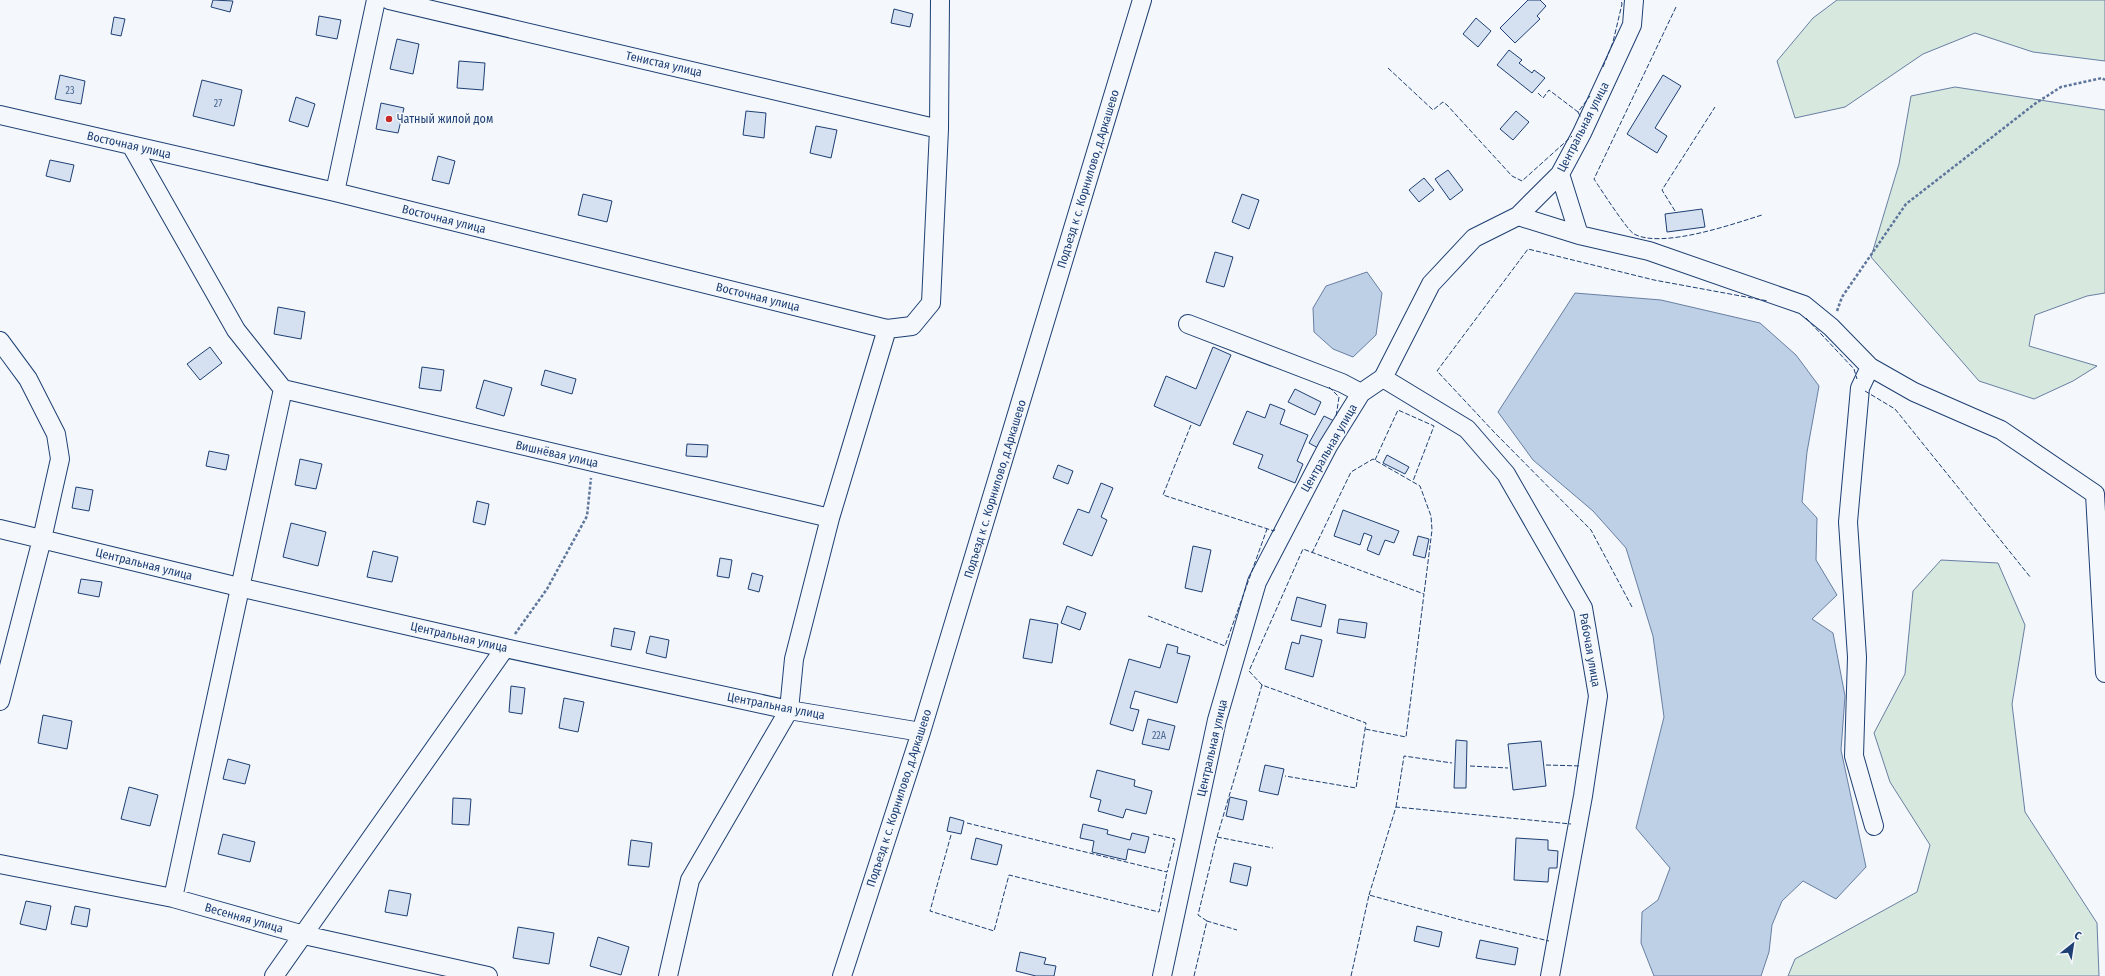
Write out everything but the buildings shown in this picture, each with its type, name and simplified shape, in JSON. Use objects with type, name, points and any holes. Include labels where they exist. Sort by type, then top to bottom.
[{"type":"street","points":[[335,192],[376,0]]},
{"type":"street","name":"Тенистая улица","points":[[389,0],[939,129]]},
{"type":"street","points":[[668,976],[690,880],[789,710],[794,659],[830,518],[887,329],[912,326],[931,304],[939,129],[940,0]]},
{"type":"street","name":"Подъезд к с. Корнилово, д.Аркашево","points":[[842,976],[921,732],[1142,0]]},
{"type":"street","name":"Центральная улица","points":[[1162,976],[1217,720],[1257,582],[1328,446],[1361,393],[1383,378],[1431,284],[1474,238],[1518,216],[1560,174],[1582,133],[1632,25],[1634,0]]},
{"type":"street","name":"Восточная улица","points":[[0,116],[335,192],[887,329]]},
{"type":"street","points":[[131,145],[236,330],[283,389],[173,898]]},
{"type":"street","points":[[1560,174],[1579,235]]},
{"type":"street","points":[[1518,216],[1579,235],[1649,251],[1804,305],[1832,327],[1870,367],[1914,392],[2001,430],[2100,493],[2105,673]]},
{"type":"street","points":[[1188,324],[1342,383],[1361,393]]},
{"type":"street","points":[[0,341],[28,379],[56,434],[60,459],[42,539],[0,701]]},
{"type":"street","points":[[1870,367],[1860,388],[1848,522],[1857,657],[1854,756],[1874,826]]},
{"type":"street","name":"Рабочая улица","points":[[1383,378],[1467,429],[1506,474],[1583,608],[1598,696],[1583,796],[1550,976]]},
{"type":"street","name":"Вишнёвая улица","points":[[283,389],[830,518]]},
{"type":"street","name":"Центральная улица","points":[[0,530],[239,587],[506,648],[789,710],[921,732]]},
{"type":"street","points":[[274,976],[506,648]]},
{"type":"street","name":"Весенняя улица","points":[[0,864],[173,898],[304,935],[488,976]]},
{"type":"path","points":[[1832,327],[1842,297],[1906,204],[2036,103],[2061,87],[2102,78],[2105,80]]},
{"type":"path","points":[[506,648],[547,589],[587,516],[592,462]]},
{"type":"shaded area","points":[[1837,0],[2105,0],[2105,61],[2033,52],[1975,33],[1923,54],[1845,107],[1795,118],[1777,61],[1813,18]]},
{"type":"shaded area","points":[[1955,87],[2105,110],[2105,293],[2087,296],[2035,315],[2029,346],[2097,366],[2073,381],[2034,399],[1979,381],[1871,257],[1899,164],[1911,96]]},
{"type":"shaded area","points":[[1941,560],[1998,563],[2025,625],[2012,704],[2025,812],[2097,923],[2099,976],[1788,976],[1795,959],[1917,892],[1930,845],[1890,782],[1874,733],[1905,674],[1913,591]]},
{"type":"water","points":[[1367,272],[1382,293],[1376,335],[1353,357],[1333,349],[1314,332],[1313,308],[1326,286]]},
{"type":"water","points":[[1575,293],[1661,300],[1760,323],[1796,355],[1819,386],[1807,452],[1802,502],[1817,518],[1816,560],[1837,595],[1812,619],[1833,633],[1845,696],[1841,750],[1866,867],[1836,899],[1803,881],[1782,901],[1772,925],[1769,952],[1761,976],[1654,976],[1641,943],[1642,912],[1658,900],[1670,868],[1636,828],[1664,717],[1653,636],[1626,548],[1593,511],[1533,460],[1498,412]]},
{"type":"fence","points":[[1603,67],[1613,42],[1622,4],[1621,0]]},
{"type":"fence","points":[[1676,7],[1594,179],[1631,231],[1634,234],[1646,238],[1662,239],[1698,234],[1762,215]]},
{"type":"fence","points":[[1388,68],[1433,110],[1443,102],[1447,105],[1512,176],[1522,181],[1572,136]]},
{"type":"fence","points":[[1538,93],[1543,98],[1549,90],[1578,112],[1590,96]]},
{"type":"fence","points":[[1675,211],[1662,190],[1715,107]]},
{"type":"fence","points":[[1578,112],[1581,118]]},
{"type":"fence","points":[[1632,607],[1591,530],[1494,432],[1437,371],[1528,249],[1654,280],[1768,301]]},
{"type":"fence","points":[[1806,318],[1854,369],[1857,379]]},
{"type":"fence","points":[[1329,387],[1339,397],[1336,417]]},
{"type":"fence","points":[[1865,391],[1895,409],[2031,578]]},
{"type":"fence","points":[[1375,460],[1398,410],[1434,426],[1413,481]]},
{"type":"fence","points":[[1191,425],[1163,495],[1274,531],[1275,529]]},
{"type":"fence","points":[[1312,553],[1351,472],[1373,459],[1420,486],[1431,516],[1432,530],[1424,594]]},
{"type":"fence","points":[[1148,616],[1225,646],[1267,529]]},
{"type":"fence","points":[[1262,685],[1249,671],[1303,549],[1424,594],[1406,737],[1365,729]]},
{"type":"fence","points":[[1217,837],[1262,685],[1366,723],[1356,788],[1285,776]]},
{"type":"fence","points":[[1396,807],[1404,756],[1452,763]]},
{"type":"fence","points":[[1546,765],[1581,766]]},
{"type":"fence","points":[[1470,766],[1508,768]]},
{"type":"fence","points":[[1369,895],[1396,807],[1571,824]]},
{"type":"fence","points":[[967,823],[1167,872],[1175,839],[1153,834]]},
{"type":"fence","points":[[951,835],[930,911],[994,931],[1009,875],[1159,912],[1167,872]]},
{"type":"fence","points":[[1207,921],[1198,915],[1217,837],[1273,848]]},
{"type":"fence","points":[[1351,976],[1369,895],[1465,921],[1549,941]]},
{"type":"fence","points":[[1194,976],[1207,921],[1237,930]]},
{"type":"place","name":"Чатный жилой дом","points":[[389,119]]}]
